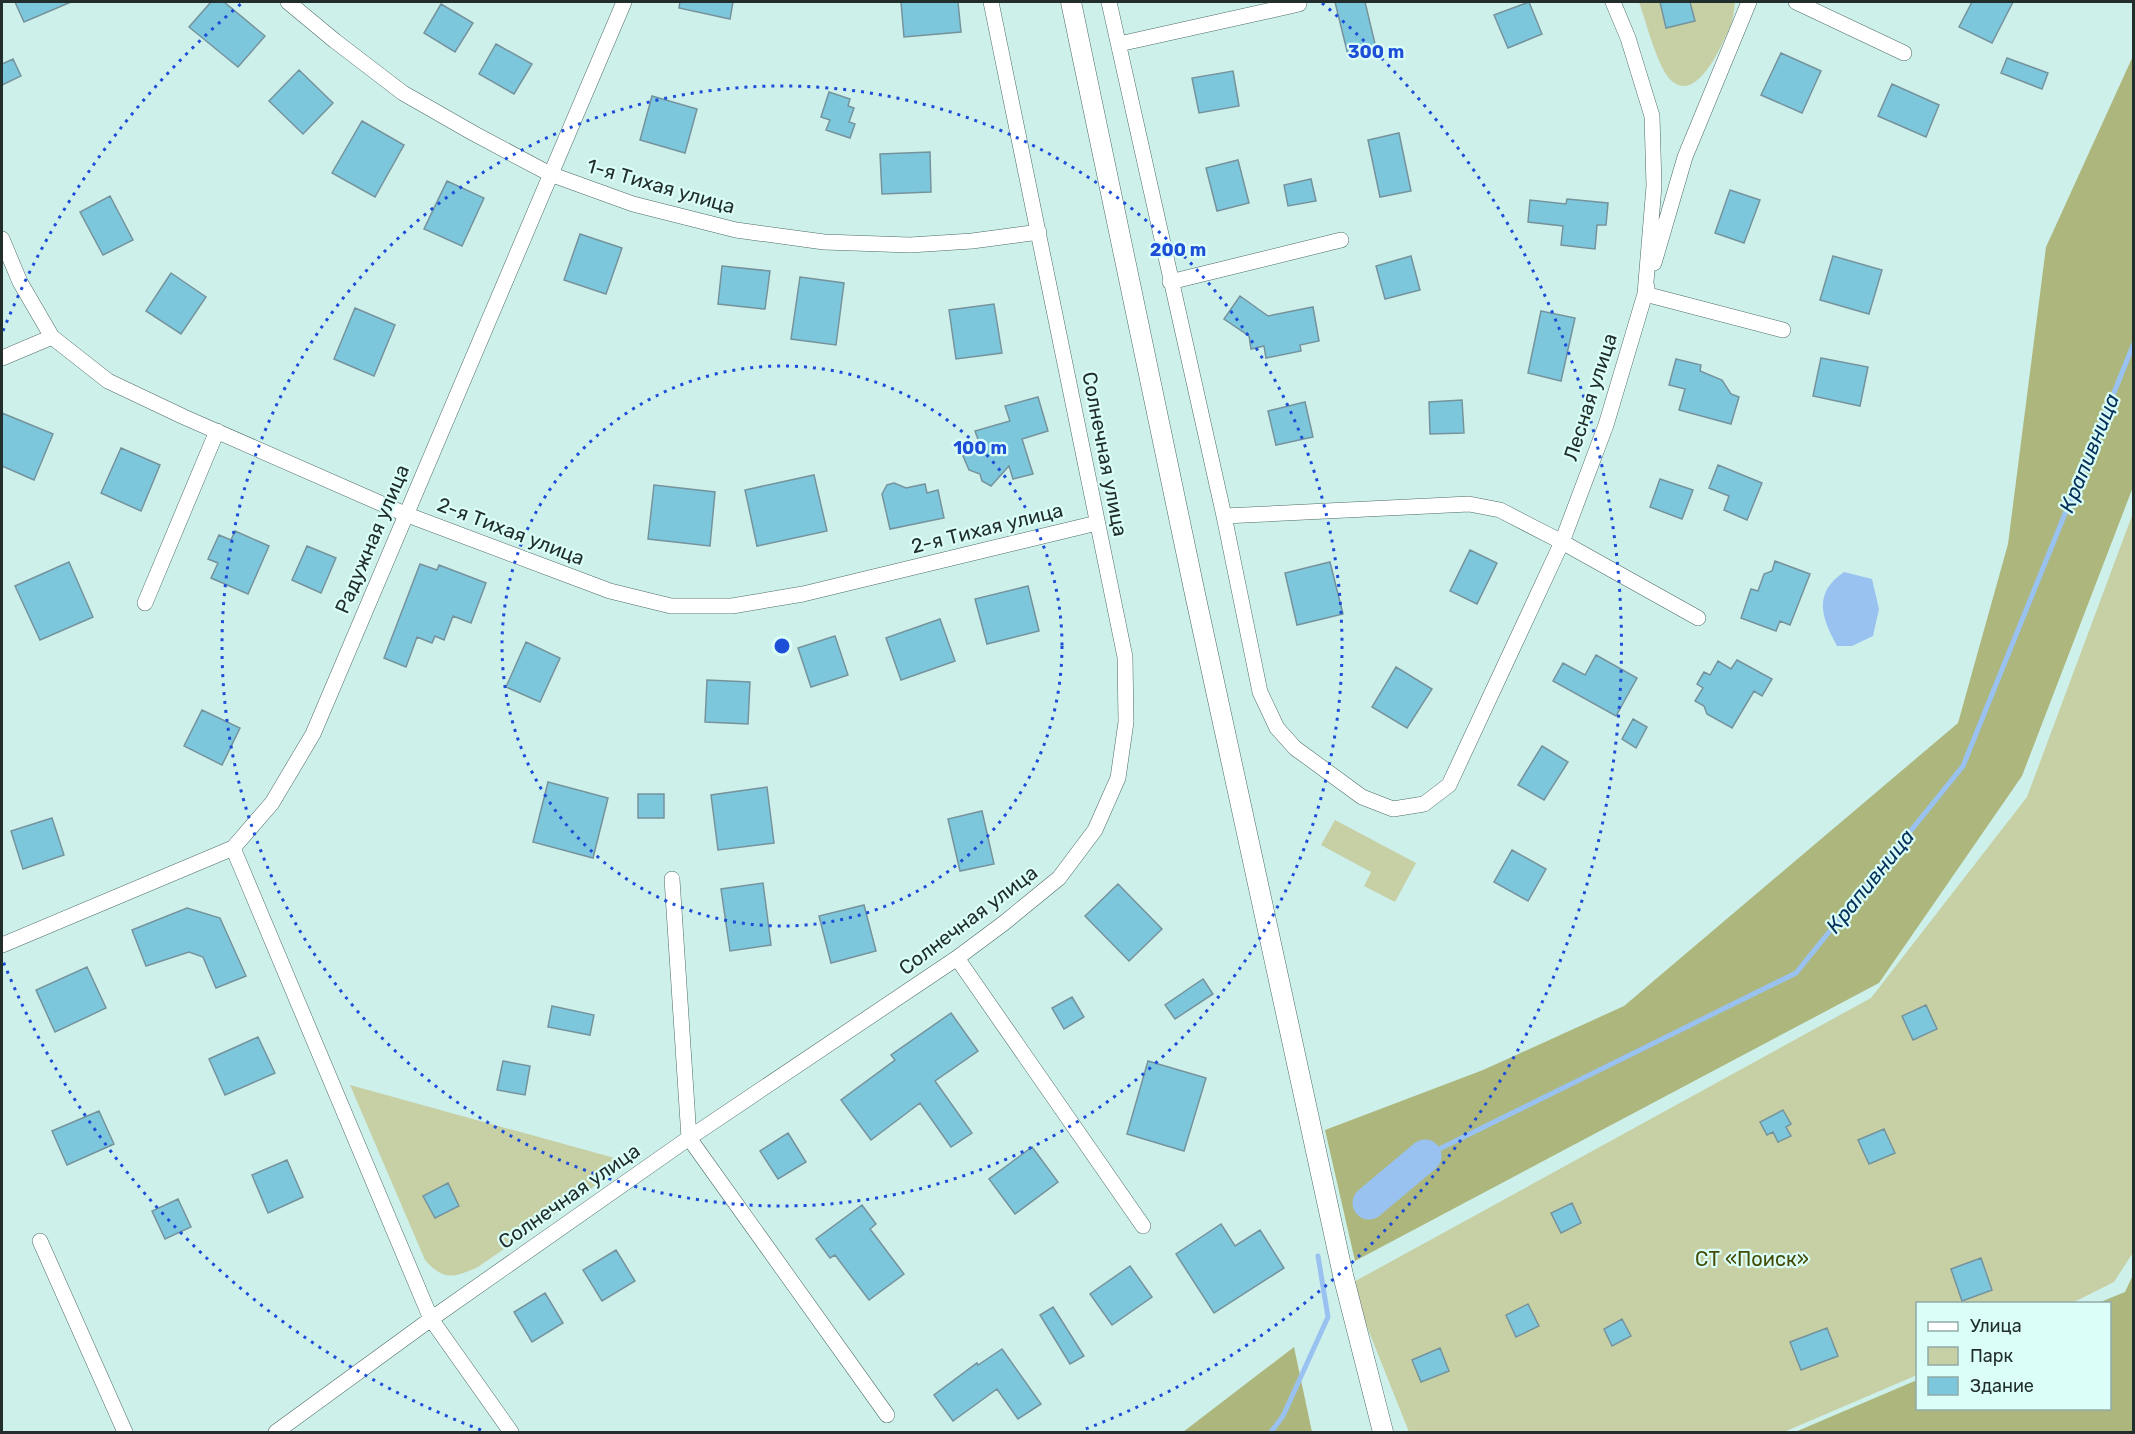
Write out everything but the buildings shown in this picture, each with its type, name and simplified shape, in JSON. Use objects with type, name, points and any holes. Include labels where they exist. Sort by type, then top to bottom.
[{"type":"street","name":"1-я Тихая улица","points":[[288,2],[334,41],[403,93],[550,174],[633,204],[736,230],[824,242],[909,245],[972,241],[1039,232]]},
{"type":"street","name":"Радужная улица","points":[[2,945],[233,848],[272,803],[313,734],[624,2]]},
{"type":"street","name":"Солнечная улица","points":[[276,1432],[431,1319],[690,1138],[957,958],[1059,878],[1095,830],[1118,778],[1126,722],[1125,657],[991,2]]},
{"type":"street","points":[[1071,2],[1195,594],[1343,1275],[1383,1432]]},
{"type":"street","points":[[1109,2],[1224,516],[1469,504],[1500,510],[1563,542],[1698,618]]},
{"type":"street","name":"Лесная улица","points":[[1224,516],[1260,692],[1277,728],[1295,748],[1362,797],[1392,808],[1424,804],[1449,785],[1563,542],[1606,425],[1645,294],[1654,186],[1652,116],[1628,38],[1613,2]]},
{"type":"street","points":[[1749,2],[1685,157],[1645,294],[1783,330]]},
{"type":"street","points":[[1796,2],[1904,53]]},
{"type":"street","points":[[1119,44],[1299,4]]},
{"type":"street","name":"2-я Тихая улица","points":[[2,239],[20,282],[52,337],[108,381],[405,514],[610,591],[671,606],[732,606],[802,594],[1097,523]]},
{"type":"street","points":[[1170,282],[1341,240]]},
{"type":"street","points":[[2,358],[52,337]]},
{"type":"street","points":[[146,603],[217,431]]},
{"type":"street","points":[[233,848],[431,1319],[511,1432]]},
{"type":"street","points":[[672,879],[690,1138],[887,1415]]},
{"type":"street","points":[[957,958],[1143,1226]]},
{"type":"street","points":[[39,1241],[125,1432]]},
{"type":"green space","points":[[1639,2],[1735,2],[1732,21],[1723,43],[1709,67],[1692,84],[1683,86],[1673,82],[1662,68]]},
{"type":"green space","points":[[2133,56],[2133,487],[2022,776],[1879,983],[1355,1261],[1325,1130],[1483,1070],[1624,1006],[1958,723],[2008,544],[2046,247]]},
{"type":"green space","name":"СТ «Поиск»","points":[[2133,513],[2134,1251],[2114,1282],[2074,1302],[1916,1302],[1916,1375],[1784,1432],[1409,1432],[1350,1284],[1871,998],[2027,797]]},
{"type":"green space","points":[[1335,820],[1416,863],[1395,902],[1364,886],[1371,872],[1321,845]]},
{"type":"green space","points":[[350,1085],[629,1162],[478,1267],[462,1274],[449,1276],[438,1272],[425,1260]]},
{"type":"green space","points":[[2133,1275],[2133,1432],[1795,1432],[1916,1380],[1916,1410],[2111,1410],[2111,1302],[2100,1302],[2125,1292]]},
{"type":"green space","points":[[1294,1347],[1312,1432],[1183,1432]]},
{"type":"water","points":[[1844,572],[1872,579],[1879,609],[1873,636],[1852,646],[1837,646],[1827,625],[1823,606],[1828,588]]},
{"type":"waterway","name":"Крапивница","points":[[1425,1156],[1796,973],[1963,766],[2134,343]]},
{"type":"waterway","name":"Крапивница","points":[[1369,1203],[1425,1156]]},
{"type":"waterway","name":"Крапивница","points":[[1271,1432],[1283,1416],[1328,1317],[1318,1256]]}]
